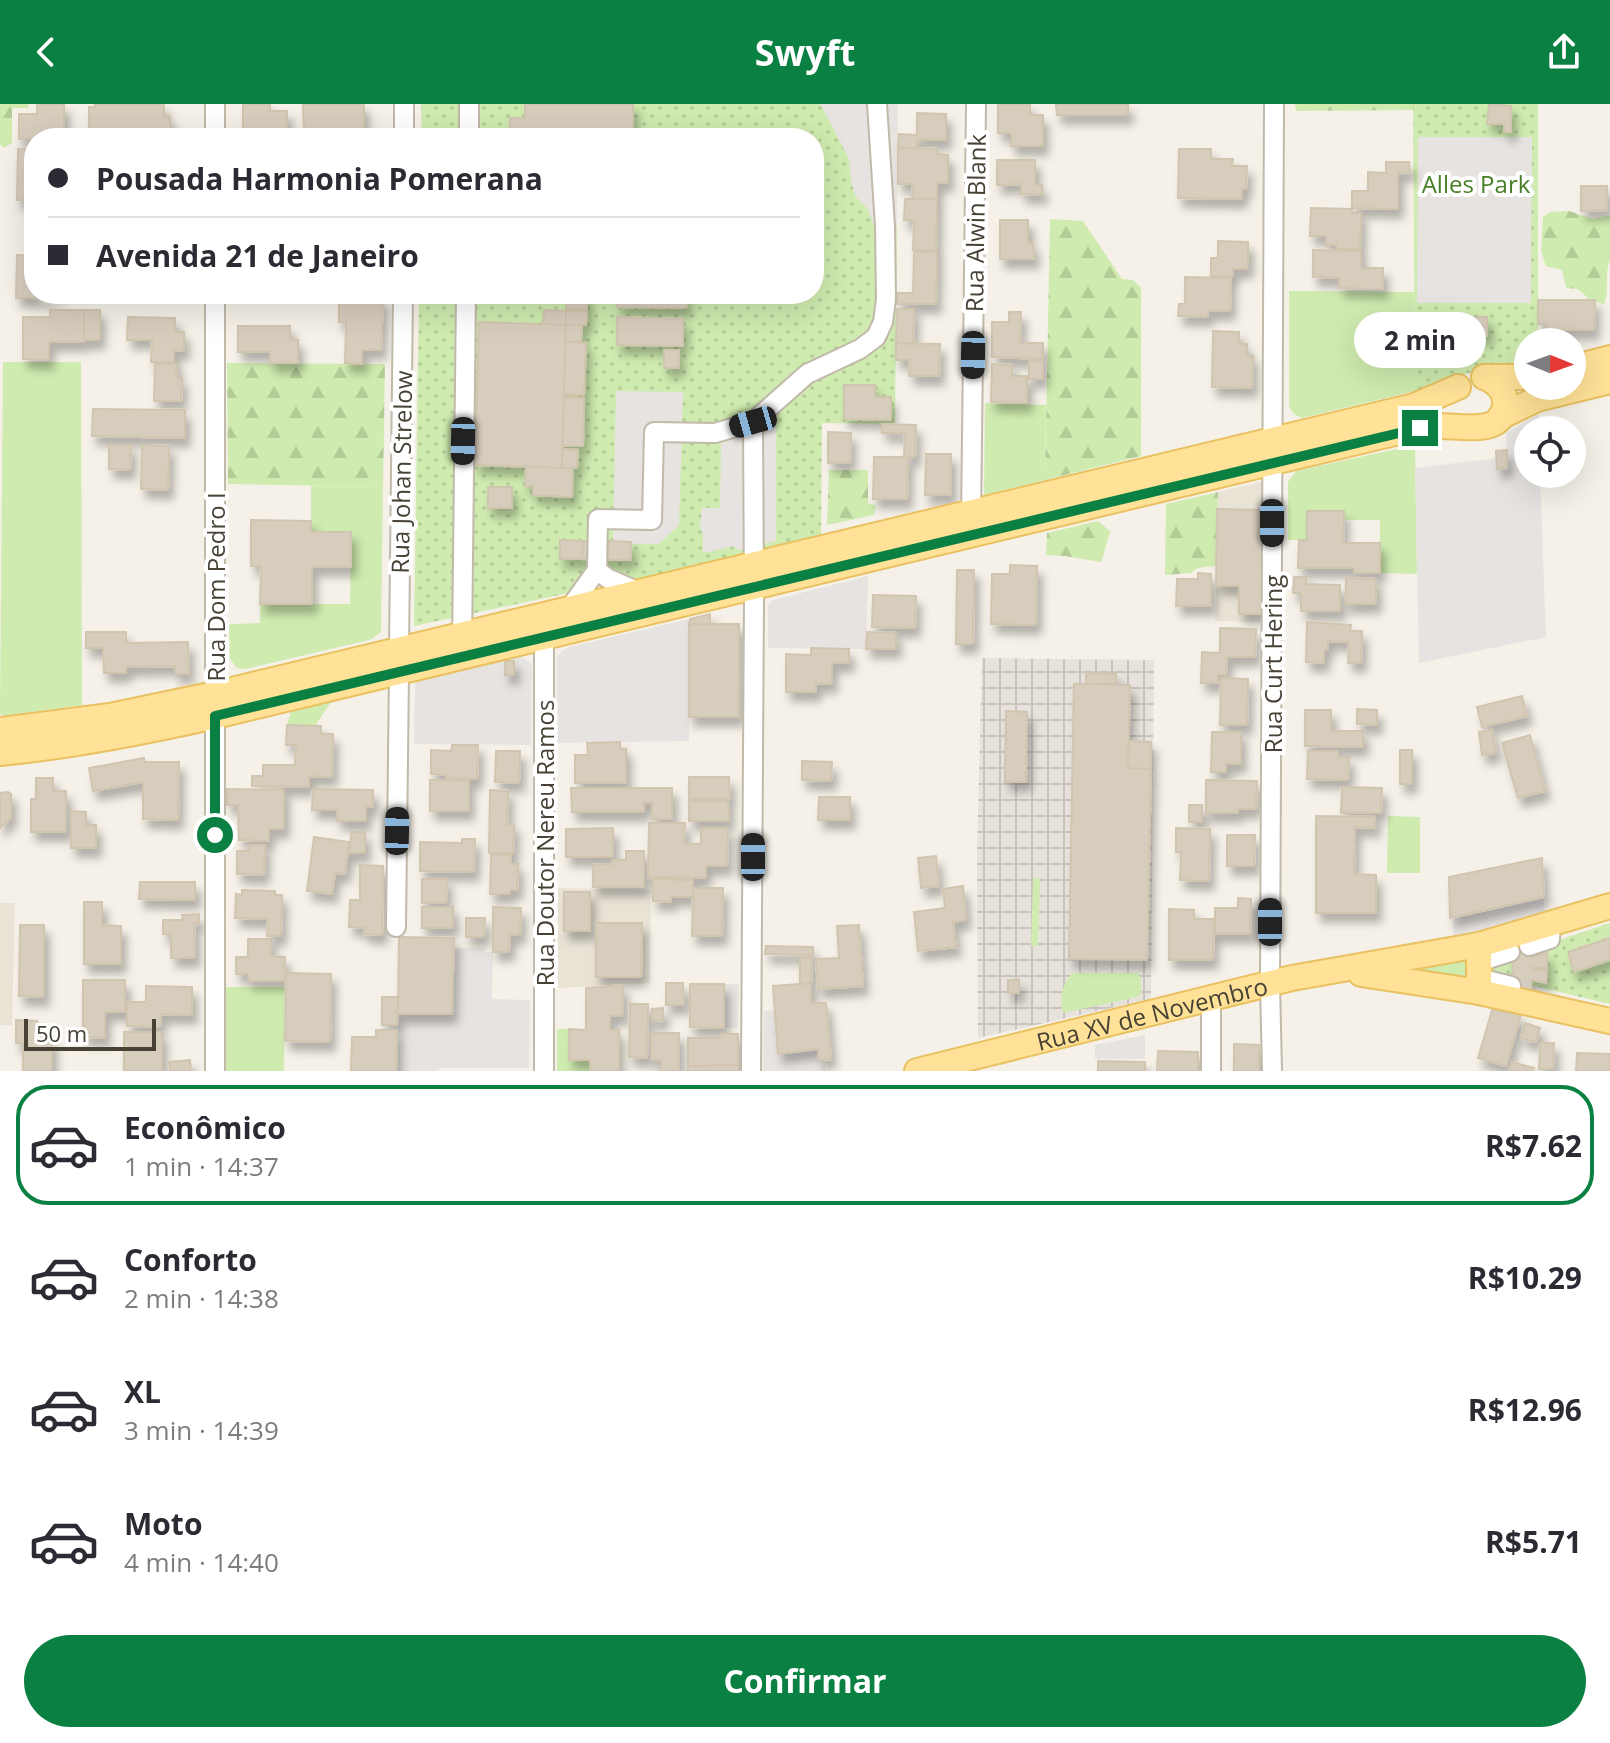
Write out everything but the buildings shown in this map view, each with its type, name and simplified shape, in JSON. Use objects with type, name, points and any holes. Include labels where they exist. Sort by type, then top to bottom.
[{"type":"main road","points":[[1586,364],[1610,358]]},
{"type":"main road","points":[[0,753],[129,734],[215,705],[1272,451],[1414,406],[1458,387],[1471,377],[1514,377]]},
{"type":"main road","points":[[1272,451],[1435,426],[1487,427],[1504,411],[1504,394],[1487,378]]},
{"type":"main road","points":[[1500,417],[1537,399],[1610,381]]},
{"type":"main road","points":[[1458,387],[1453,402],[1455,411],[1464,424],[1471,427]]},
{"type":"main road","points":[[544,626],[569,609],[639,592],[754,575]]},
{"type":"main road","points":[[0,730],[215,705]]},
{"type":"main road","name":"Rua XV de Novembro","points":[[1340,971],[1491,969],[1551,925],[1610,906]]},
{"type":"main road","name":"Rua XV de Novembro","points":[[917,1071],[1270,984],[1340,971],[1491,969],[1563,1012],[1610,1021]]},
{"type":"street","points":[[215,104],[215,128]]},
{"type":"street","points":[[404,104],[404,128]]},
{"type":"street","points":[[469,104],[469,128]]},
{"type":"street","points":[[569,609],[597,570],[598,519],[652,520],[654,432],[715,433],[753,422],[807,374],[860,349],[876,337],[883,322],[886,299],[877,104]]},
{"type":"street","name":"Rua Alwin Blank","points":[[971,523],[976,104]]},
{"type":"street","name":"Rua Curt Hering","points":[[1272,1071],[1274,104]]},
{"type":"street","name":"Rua Dom Pedro I","points":[[215,304],[215,1071]]},
{"type":"street","name":"Rua Johan Strelow","points":[[396,927],[403,304]]},
{"type":"street","points":[[462,646],[466,304]]},
{"type":"street","points":[[751,1071],[753,422]]},
{"type":"street","points":[[597,570],[607,578],[639,592]]},
{"type":"street","name":"Rua Doutor Nereu Ramos","points":[[544,626],[544,1071]]},
{"type":"street","points":[[1529,946],[1550,939],[1551,925]]},
{"type":"street","points":[[1530,991],[1553,996],[1563,1012]]},
{"type":"street","points":[[1211,999],[1211,1071]]},
{"type":"shaded area","points":[[819,104],[898,104],[897,227],[874,226],[868,209],[856,197],[849,159]]},
{"type":"shaded area","points":[[1418,137],[1532,137],[1531,303],[1417,303]]},
{"type":"shaded area","points":[[616,391],[683,392],[679,525],[659,544],[613,541]]},
{"type":"shaded area","points":[[776,424],[776,541],[737,550],[735,546],[703,553],[700,527],[702,508],[720,508],[721,443]]},
{"type":"shaded area","points":[[1514,428],[1514,488],[1541,488],[1546,637],[1419,663],[1415,468],[1507,457],[1506,433]]},
{"type":"shaded area","points":[[1265,481],[1263,622],[1215,621],[1218,492]]},
{"type":"shaded area","points":[[868,576],[866,649],[768,648],[768,605],[773,600]]},
{"type":"shaded area","points":[[690,619],[689,741],[557,743],[557,658],[561,652],[569,647]]},
{"type":"shaded area","points":[[519,654],[532,665],[531,745],[414,744],[415,680]]},
{"type":"shaded area","points":[[982,658],[1154,660],[1151,999],[978,1038],[977,853]]},
{"type":"shaded area","points":[[558,888],[651,890],[650,983],[558,988]]},
{"type":"shaded area","points":[[1544,898],[1545,918],[1453,939],[1453,919]]},
{"type":"shaded area","points":[[0,903],[15,903],[12,1025],[0,1025]]},
{"type":"shaded area","points":[[454,948],[485,948],[485,952],[493,952],[492,999],[530,1000],[529,1068],[397,1071],[398,1014],[452,1014]]},
{"type":"shaded area","points":[[725,984],[739,984],[738,1028],[724,1028]]},
{"type":"shaded area","points":[[764,1011],[775,1011],[778,1053],[818,1049],[819,1060],[824,1060],[826,1071],[763,1071]]},
{"type":"shaded area","points":[[1145,1035],[1145,1059],[1095,1059],[1095,1045]]},
{"type":"green space","points":[[0,104],[28,104],[29,108],[12,108],[12,143],[4,148],[0,144]]},
{"type":"green space","points":[[421,104],[898,104],[895,424],[822,423],[821,539],[414,626],[419,304],[824,304],[824,128],[422,128]]},
{"type":"green space","points":[[1295,104],[1413,104],[1413,110],[1296,111]]},
{"type":"green space","name":"Alles Park","points":[[1413,104],[1538,104],[1538,328],[1514,328],[1514,365],[1469,373],[1415,391]]},
{"type":"green space","points":[[1569,211],[1593,219],[1610,215],[1610,260],[1604,304],[1590,300],[1578,289],[1566,288],[1562,270],[1546,266],[1541,251],[1543,217],[1550,212]]},
{"type":"green space","points":[[1050,219],[1083,221],[1122,279],[1133,280],[1141,288],[1141,456],[1045,480]]},
{"type":"green space","points":[[1289,291],[1414,292],[1415,391],[1302,418],[1294,414],[1289,406]]},
{"type":"green space","points":[[3,362],[81,362],[82,705],[2,716],[0,713]]},
{"type":"green space","points":[[227,363],[385,364],[383,487],[228,484]]},
{"type":"green space","points":[[985,403],[1046,405],[1045,480],[984,495]]},
{"type":"green space","points":[[1415,445],[1417,574],[1380,573],[1380,520],[1344,520],[1343,511],[1308,511],[1307,540],[1288,540],[1288,482],[1296,471]]},
{"type":"green space","points":[[829,470],[868,470],[868,503],[876,506],[874,515],[827,525]]},
{"type":"green space","points":[[311,486],[383,487],[381,632],[365,641],[245,669],[237,668],[230,659],[229,624],[260,623],[260,604],[350,604],[351,533],[311,532]]},
{"type":"green space","points":[[1218,492],[1216,566],[1191,573],[1165,575],[1166,504]]},
{"type":"green space","points":[[1098,521],[1111,532],[1101,562],[1046,555],[1047,533]]},
{"type":"green space","points":[[331,702],[315,726],[287,725],[291,711]]},
{"type":"green space","points":[[1388,816],[1420,817],[1420,873],[1387,873]]},
{"type":"green space","points":[[1033,878],[1040,878],[1038,946],[1031,946]]},
{"type":"green space","points":[[1610,923],[1610,1004],[1491,976],[1490,963]]},
{"type":"green space","points":[[1467,959],[1472,964],[1467,979],[1379,971]]},
{"type":"green space","points":[[1072,973],[1138,973],[1141,994],[1063,1013],[1062,992]]},
{"type":"green space","points":[[226,987],[285,987],[284,1071],[226,1071]]},
{"type":"green space","points":[[557,1029],[569,1029],[590,1060],[590,1071],[557,1071]]},
{"type":"tunnel","points":[[1511,986],[1530,991]]},
{"type":"route","points":[[215,835],[215,716],[1420,428]]}]
